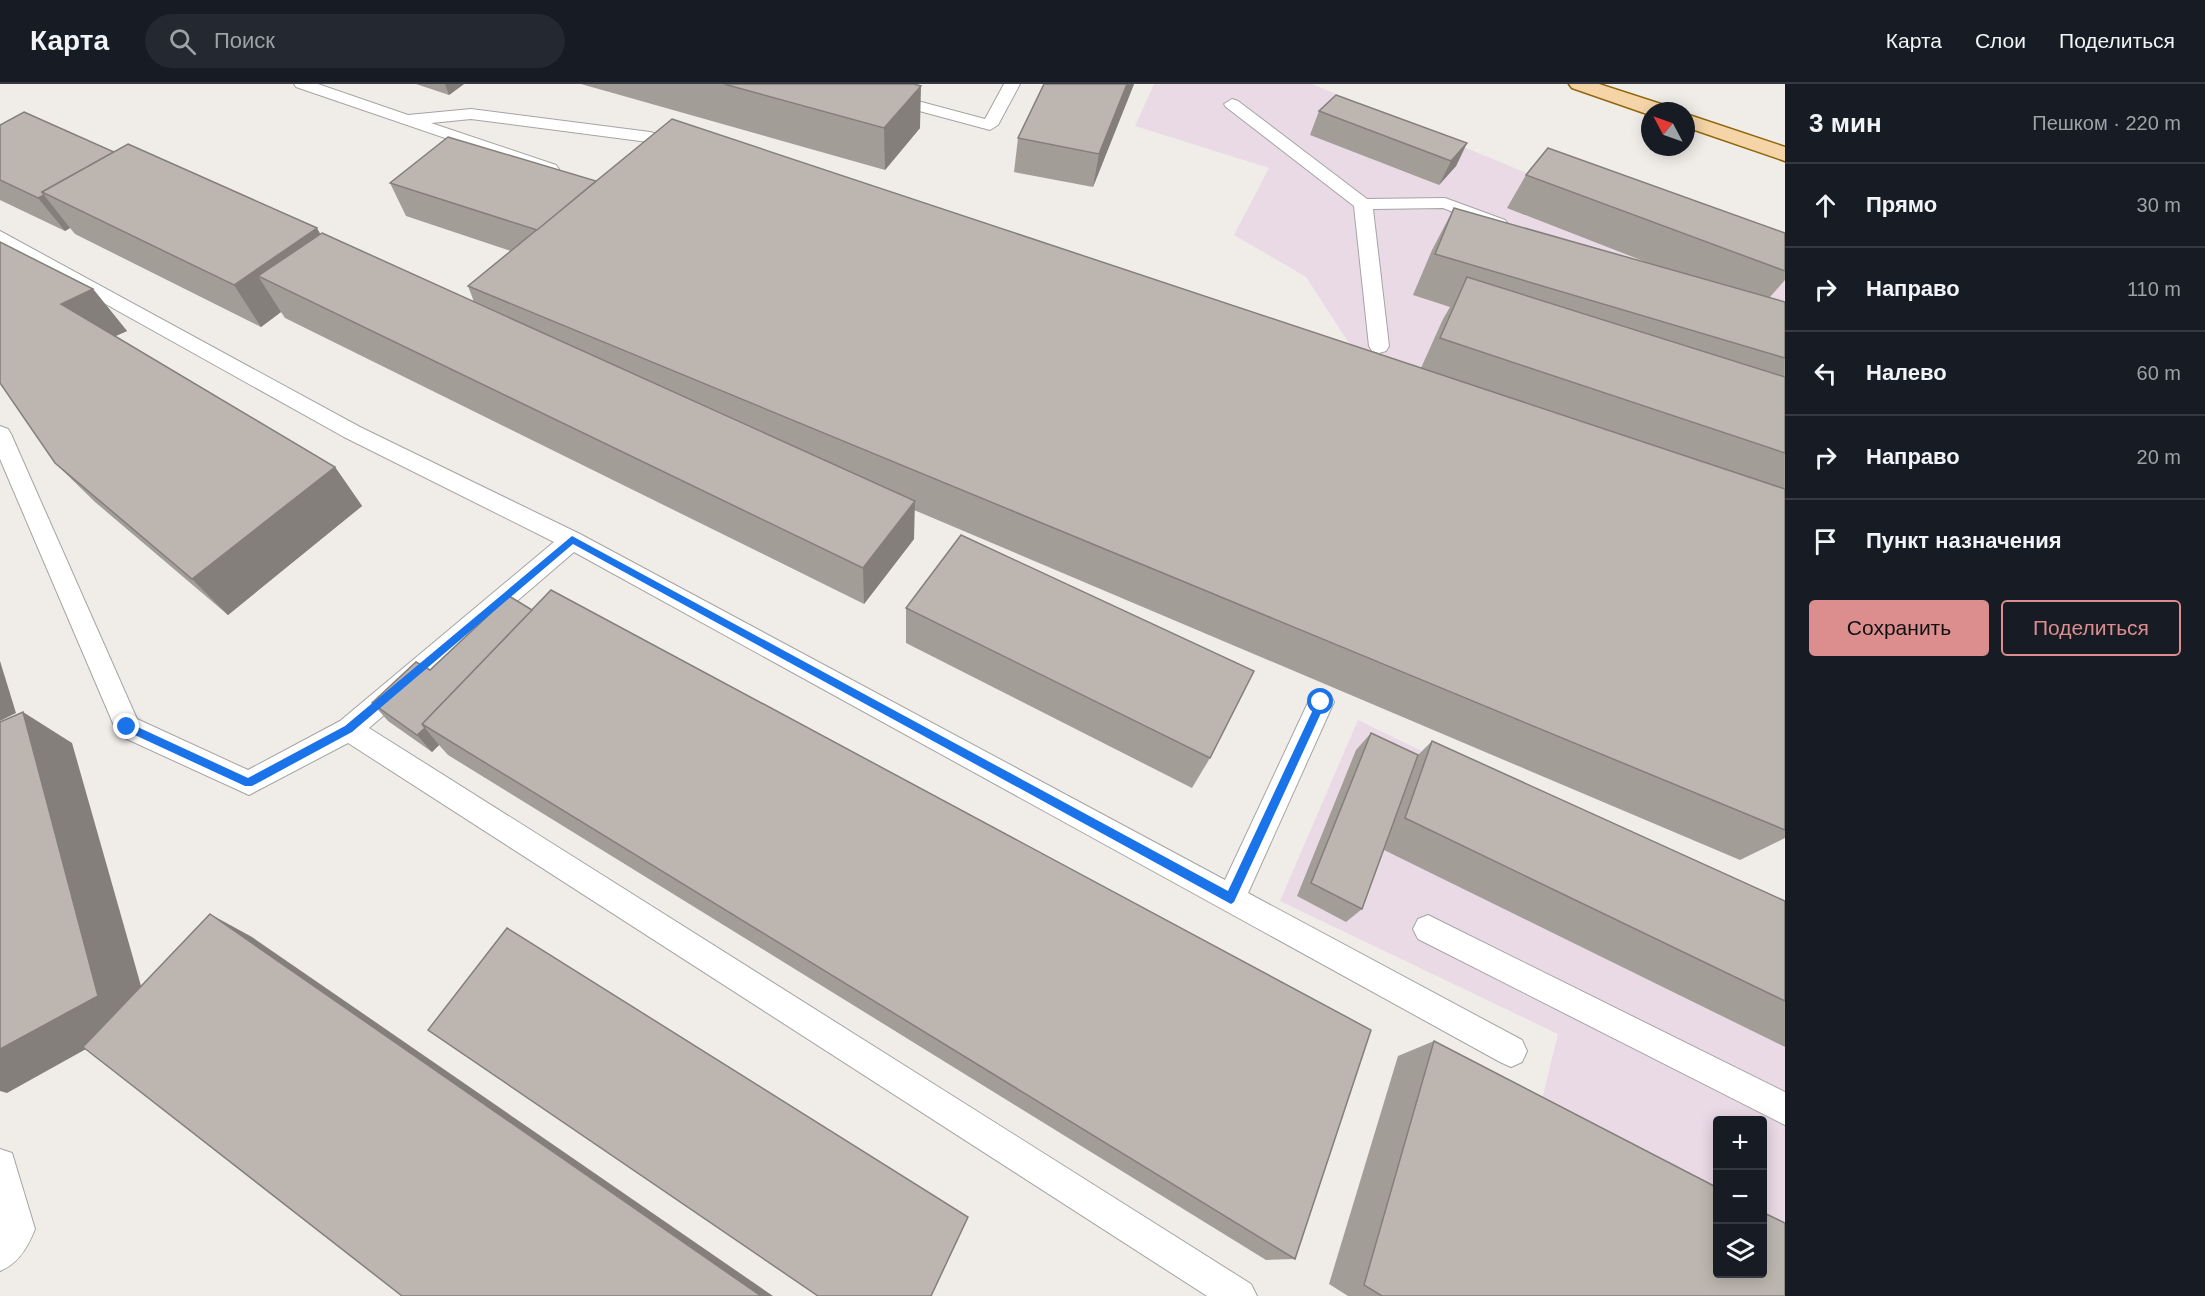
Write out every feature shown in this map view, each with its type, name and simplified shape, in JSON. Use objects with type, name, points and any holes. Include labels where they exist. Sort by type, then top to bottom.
[{"type":"main road","points":[[1579,84],[1641,105]]},
{"type":"main road","points":[[1695,123],[1785,154]]},
{"type":"lane","points":[[302,84],[566,175]]},
{"type":"lane","points":[[836,84],[990,125],[1012,84]]},
{"type":"lane","points":[[1232,104],[1363,204],[1445,203],[1522,233]]},
{"type":"lane","points":[[408,120],[471,114],[651,137],[696,151]]},
{"type":"lane","points":[[1363,204],[1379,346]]},
{"type":"lane","points":[[0,237],[352,432],[572,540],[1511,1051]]},
{"type":"lane","points":[[0,434],[127,727],[249,783],[349,729],[572,540]]},
{"type":"lane","points":[[1231,898],[1321,702]]},
{"type":"lane","points":[[349,729],[1239,1296]]},
{"type":"lane","points":[[1428,929],[1785,1109]]},
{"type":"lane","points":[[0,1166],[18,1229],[0,1254]]},
{"type":"shaded area","points":[[1154,84],[1312,84],[1785,280],[1785,499],[1356,354],[1306,277],[1234,235],[1269,168],[1135,126]]},
{"type":"shaded area","points":[[1358,720],[1785,927],[1785,1296],[1494,1296],[1558,1034],[1280,901]]},
{"type":"building","points":[[724,84],[914,84],[921,86],[884,128]]},
{"type":"building","points":[[1044,84],[1127,84],[1099,154],[1018,138]]},
{"type":"building","points":[[1336,95],[1467,143],[1451,161],[1319,111]]},
{"type":"building","points":[[24,112],[114,152],[42,192],[44,195],[38,198],[0,180],[0,125]]},
{"type":"building","points":[[672,119],[1785,489],[1785,830],[468,286]]},
{"type":"building","points":[[448,137],[596,181],[537,230],[390,183]]},
{"type":"building","points":[[128,144],[317,228],[234,285],[42,192]]},
{"type":"building","points":[[1548,148],[1785,233],[1785,271],[1526,175]]},
{"type":"building","points":[[1454,208],[1785,302],[1785,358],[1435,254]]},
{"type":"building","points":[[322,233],[915,501],[863,568],[258,276]]},
{"type":"building","points":[[0,242],[93,289],[61,304],[335,467],[192,579],[55,463],[0,383]]},
{"type":"building","points":[[1467,277],[1785,377],[1785,453],[1440,338]]},
{"type":"building","points":[[961,535],[1254,671],[1210,758],[906,608]]},
{"type":"building","points":[[551,590],[1371,1030],[1295,1259],[422,724]]},
{"type":"building","points":[[509,596],[532,610],[422,724],[425,728],[417,735],[372,703],[416,662],[430,670]]},
{"type":"building","points":[[23,712],[98,996],[0,1049],[0,722]]},
{"type":"building","points":[[1371,733],[1418,755],[1362,909],[1311,883]]},
{"type":"building","points":[[1432,741],[1785,901],[1785,1001],[1405,818]]},
{"type":"building","points":[[210,914],[761,1296],[402,1296],[83,1047]]},
{"type":"building","points":[[507,928],[968,1217],[931,1296],[818,1296],[428,1030]]},
{"type":"building","points":[[1434,1041],[1713,1185],[1713,1278],[1767,1278],[1767,1214],[1785,1223],[1785,1296],[1382,1296],[1364,1285]]},
{"type":"route","points":[[127,727],[249,783],[349,729],[572,540],[1231,898],[1321,702]]}]
